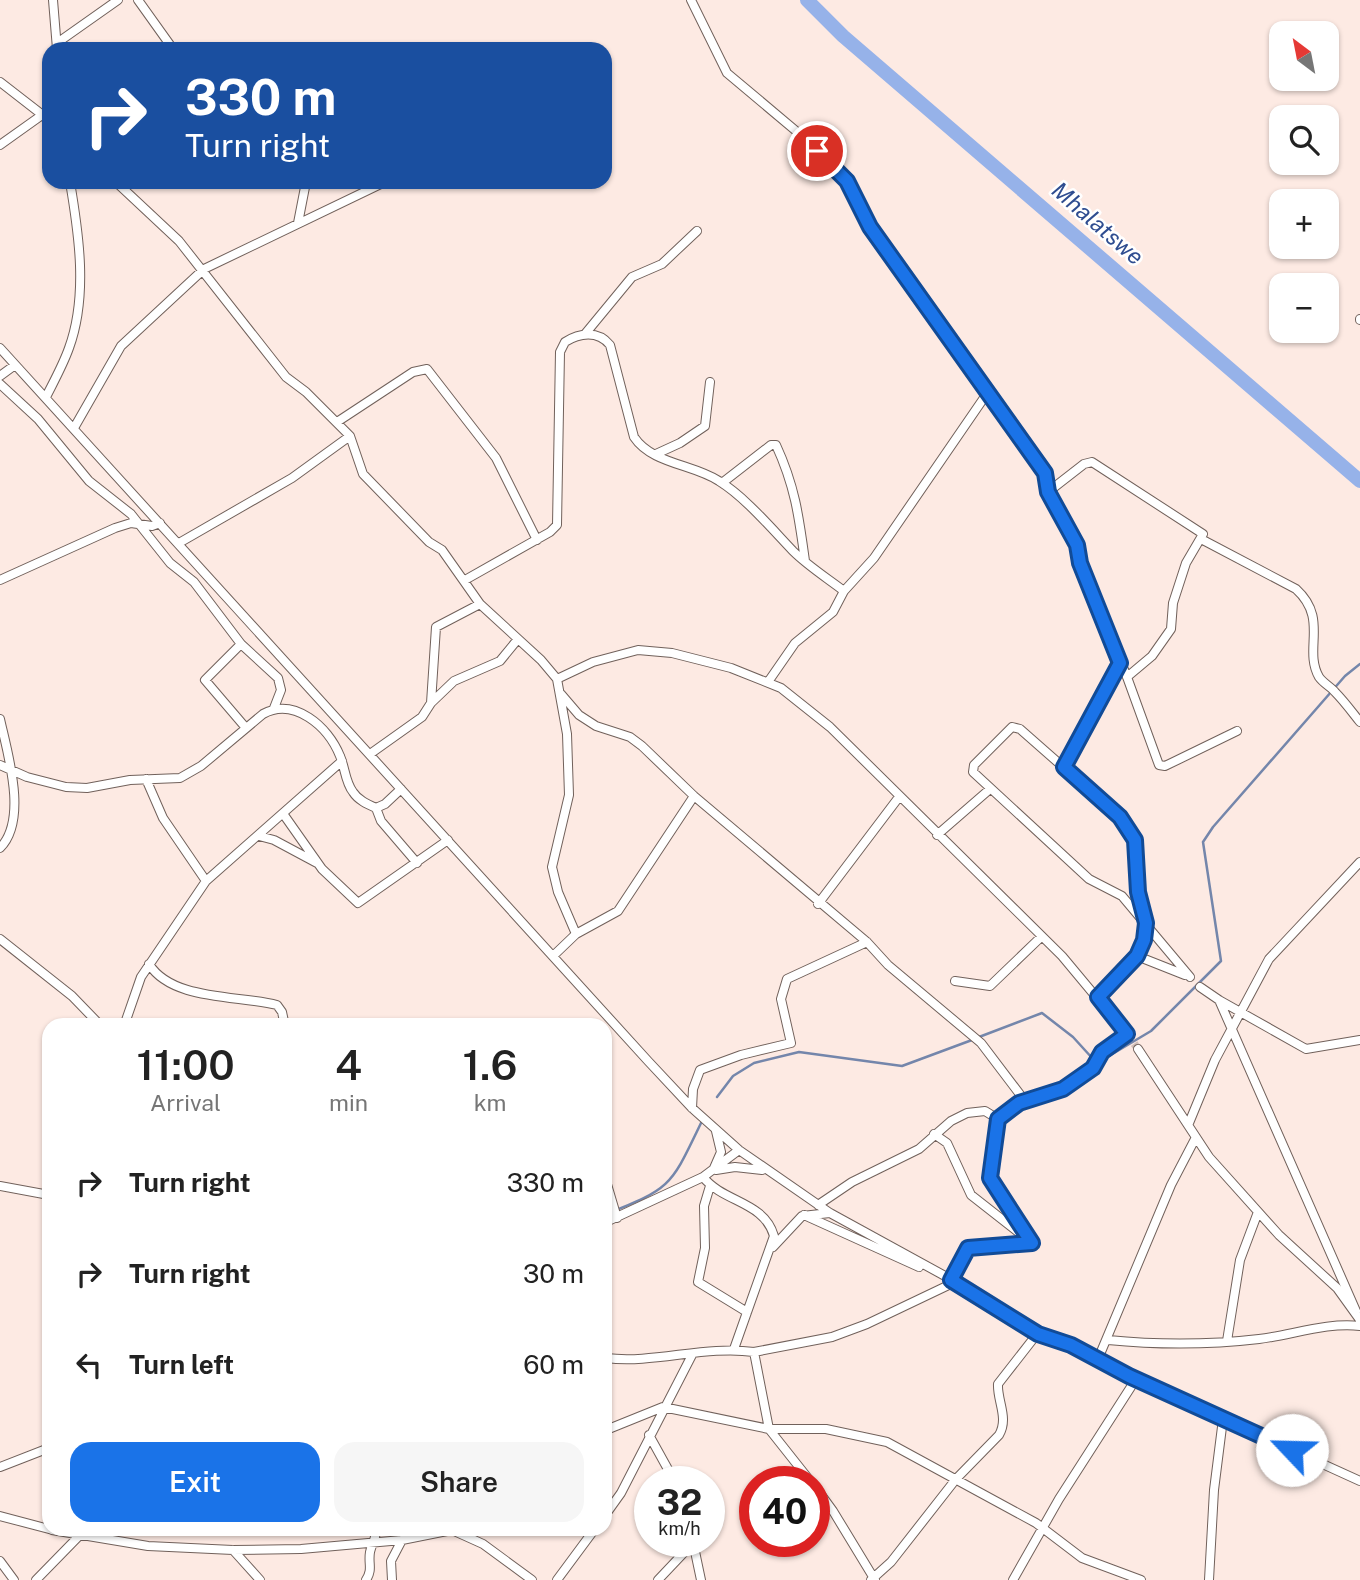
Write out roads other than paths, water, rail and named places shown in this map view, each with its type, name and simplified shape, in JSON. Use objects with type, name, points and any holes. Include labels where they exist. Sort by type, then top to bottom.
[{"type":"street","points":[[53,0],[57,42]]},
{"type":"street","points":[[62,42],[118,0]]},
{"type":"street","points":[[138,0],[168,42]]},
{"type":"street","points":[[691,0],[727,73],[802,136],[847,181],[870,227],[1045,473],[1048,492],[1077,545],[1080,563],[1127,677],[1157,761],[1162,767],[1237,731]]},
{"type":"street","points":[[0,82],[42,115]]},
{"type":"street","points":[[0,145],[42,120]]},
{"type":"street","points":[[46,397],[70,347],[79,290],[78,230],[71,189]]},
{"type":"street","points":[[124,189],[179,240],[286,377],[350,436],[363,474],[429,542],[442,550],[480,604],[557,679],[568,734],[569,794],[552,867],[558,892],[576,934]]},
{"type":"street","points":[[298,223],[305,189]]},
{"type":"street","points":[[74,428],[121,346],[204,269],[371,189]]},
{"type":"street","points":[[465,580],[537,540],[557,525],[560,352],[565,342],[584,334],[632,277],[662,264],[697,231]]},
{"type":"street","points":[[584,334],[601,336],[610,345],[634,437],[656,454],[722,484],[762,516],[805,561],[844,591]]},
{"type":"street","points":[[0,348],[610,1018]]},
{"type":"street","points":[[0,376],[15,365]]},
{"type":"street","points":[[337,422],[413,372],[427,369],[496,458],[537,540]]},
{"type":"street","points":[[656,454],[680,443],[705,426],[710,382]]},
{"type":"street","points":[[0,384],[38,419],[89,481],[138,523],[170,563],[194,582],[241,644],[281,684],[274,708],[189,774],[180,778],[146,779],[87,788],[66,787],[0,765]]},
{"type":"street","points":[[768,682],[794,643],[833,612],[844,591],[874,558],[988,392]]},
{"type":"street","points":[[179,543],[292,478],[350,436]]},
{"type":"street","points":[[722,484],[771,445],[776,445],[791,478],[802,525],[805,561]]},
{"type":"street","points":[[1048,492],[1084,464],[1092,462],[1201,530],[1201,540],[1186,563],[1173,603],[1171,629],[1152,656],[1127,677]]},
{"type":"street","points":[[0,580],[98,535],[138,523],[152,526],[160,523]]},
{"type":"street","points":[[1201,540],[1296,589],[1306,598],[1314,618],[1316,670],[1320,680],[1334,690],[1360,722]]},
{"type":"street","points":[[431,703],[436,627],[441,621],[480,604]]},
{"type":"street","points":[[370,754],[422,717],[431,703],[454,681],[500,661],[518,639]]},
{"type":"street","points":[[241,644],[205,680],[246,728]]},
{"type":"street","points":[[557,679],[593,662],[638,649],[672,653],[731,668],[768,682],[793,696],[830,727],[1098,997],[1127,1034],[1102,1052],[1093,1068],[1063,1089],[1025,1101],[998,1119],[990,1178],[1032,1243]]},
{"type":"street","points":[[1064,767],[1120,663]]},
{"type":"street","points":[[559,691],[579,715],[596,726],[629,737],[642,746],[694,796],[818,904],[867,942],[888,965],[981,1043],[1025,1101]]},
{"type":"street","points":[[274,708],[293,710],[312,720],[328,736],[342,761],[354,793],[376,808],[381,821],[417,863]]},
{"type":"street","points":[[0,719],[2,741],[11,770],[14,826],[0,848]]},
{"type":"street","points":[[1098,997],[1137,956],[1144,940],[1144,921],[1135,840],[1131,830],[1064,767],[1020,729],[1012,727],[972,769],[990,789],[1089,879],[1122,896],[1144,921],[1190,977],[1137,956]]},
{"type":"street","points":[[126,1018],[132,999],[149,964],[206,881],[225,861],[284,815],[342,761]]},
{"type":"street","points":[[146,779],[163,818],[206,881]]},
{"type":"street","points":[[376,808],[385,804],[401,789]]},
{"type":"street","points":[[937,835],[990,789]]},
{"type":"street","points":[[553,956],[576,934],[618,911],[694,796]]},
{"type":"street","points":[[818,904],[899,797]]},
{"type":"street","points":[[284,815],[319,864],[353,902],[358,904],[448,840]]},
{"type":"street","points":[[259,836],[281,843],[319,864]]},
{"type":"street","points":[[1189,1123],[1215,1060],[1275,951],[1360,862]]},
{"type":"street","points":[[955,981],[990,986],[1041,937]]},
{"type":"street","points":[[0,939],[72,996],[94,1018]]},
{"type":"street","points":[[692,1108],[696,1077],[706,1066],[791,1043],[780,999],[787,979],[867,942]]},
{"type":"street","points":[[149,964],[165,981],[241,1002],[276,1005],[283,1018]]},
{"type":"street","points":[[1200,987],[1242,1014],[1306,1049],[1360,1040]]},
{"type":"street","points":[[1219,1000],[1342,1273],[1360,1320]]},
{"type":"street","points":[[612,1021],[692,1108],[716,1130],[767,1171],[830,1213],[951,1280],[1038,1334],[1098,1359],[1136,1380],[1360,1481]]},
{"type":"street","points":[[1138,1049],[1189,1123],[1195,1139],[1258,1212],[1337,1288],[1356,1311]]},
{"type":"street","points":[[818,1205],[852,1182],[919,1149],[951,1121],[977,1110],[985,1111],[998,1119]]},
{"type":"street","points":[[713,1171],[721,1152],[716,1130]]},
{"type":"street","points":[[934,1134],[947,1143],[971,1195],[1032,1243]]},
{"type":"street","points":[[1098,1359],[1171,1185],[1195,1139]]},
{"type":"street","points":[[612,1220],[703,1177],[739,1150]]},
{"type":"street","points":[[713,1171],[744,1167],[767,1171]]},
{"type":"street","points":[[703,1177],[710,1186],[763,1214],[774,1236],[734,1349]]},
{"type":"street","points":[[710,1186],[704,1206],[705,1248],[698,1282],[747,1311]]},
{"type":"street","points":[[3,1189],[42,1194]]},
{"type":"street","points":[[612,1201],[617,1218]]},
{"type":"street","points":[[1227,1341],[1240,1260],[1258,1212]]},
{"type":"street","points":[[771,1249],[804,1215],[830,1213]]},
{"type":"street","points":[[612,1358],[633,1360],[734,1349],[754,1353],[821,1341],[867,1324],[953,1283],[804,1215]]},
{"type":"street","points":[[951,1280],[968,1248],[1032,1243]]},
{"type":"street","points":[[1108,1340],[1171,1346],[1320,1328],[1360,1326]]},
{"type":"street","points":[[830,1507],[873,1579],[891,1562],[956,1479],[1003,1429],[998,1384],[1038,1334]]},
{"type":"street","points":[[754,1353],[769,1429],[799,1466]]},
{"type":"street","points":[[612,1506],[692,1354]]},
{"type":"street","points":[[1013,1580],[1136,1380]]},
{"type":"street","points":[[612,1428],[663,1407],[769,1429],[826,1429],[887,1441],[1043,1529],[1082,1558],[1141,1580]]},
{"type":"street","points":[[1209,1580],[1214,1490],[1223,1419]]},
{"type":"street","points":[[649,1434],[666,1466]]},
{"type":"street","points":[[0,1467],[42,1451]]},
{"type":"street","points":[[0,1517],[42,1527]]},
{"type":"street","points":[[36,1580],[79,1536],[148,1546],[233,1550],[300,1549],[421,1536]]},
{"type":"street","points":[[366,1580],[372,1570],[370,1553],[376,1536]]},
{"type":"street","points":[[467,1536],[531,1580]]},
{"type":"street","points":[[558,1580],[590,1536]]},
{"type":"street","points":[[392,1580],[391,1561],[401,1540]]},
{"type":"street","points":[[233,1550],[260,1580]]},
{"type":"street","points":[[658,1580],[679,1557]]},
{"type":"street","points":[[696,1557],[701,1580]]},
{"type":"street","points":[[0,1561],[14,1580]]},
{"type":"waterway","name":"Mhalatswe","points":[[807,0],[843,36],[1360,481]]},
{"type":"waterway","points":[[1104,1059],[1151,1031],[1221,961],[1203,842],[1213,827],[1345,676],[1360,664]]},
{"type":"waterway","points":[[979,1037],[1042,1013],[1073,1037],[1093,1059]]},
{"type":"waterway","points":[[717,1097],[733,1076],[754,1063],[799,1052],[902,1066],[972,1040]]},
{"type":"waterway","points":[[612,1212],[645,1198],[668,1182],[676,1172],[702,1121]]},
{"type":"tunnel","points":[[1127,1034],[1138,1049]]}]
